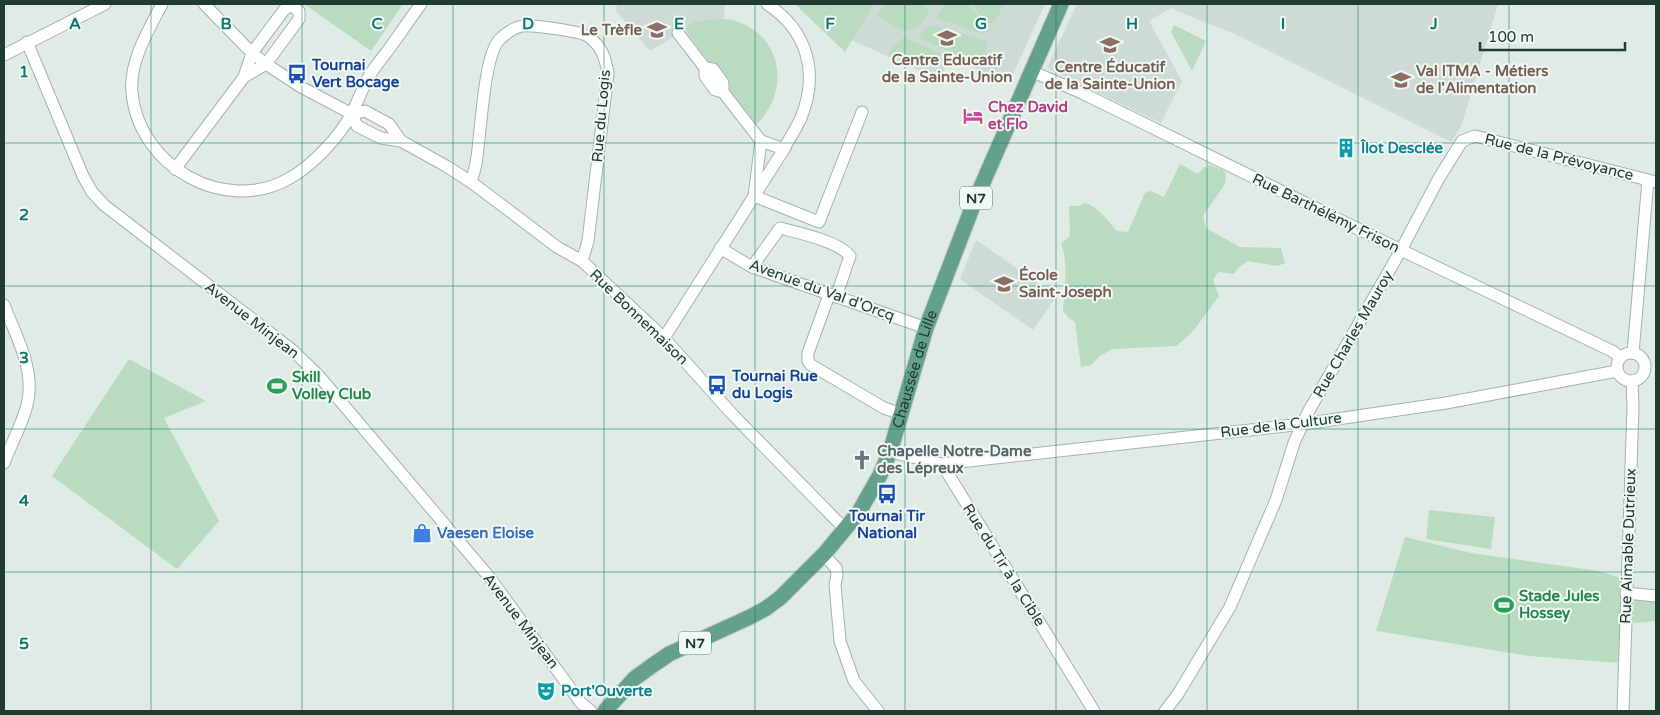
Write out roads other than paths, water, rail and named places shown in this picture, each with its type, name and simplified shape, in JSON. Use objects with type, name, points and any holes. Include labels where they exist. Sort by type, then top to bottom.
[{"type":"main road","name":"Chaussée de Lille","points":[[605,711],[635,678],[670,654],[765,609],[793,586],[824,555],[869,496],[890,452],[926,328],[974,203],[1061,4]]},
{"type":"street","points":[[4,54],[105,4]]},
{"type":"street","points":[[162,4],[141,44],[134,69],[131,91],[136,114],[144,136],[157,153],[175,169],[201,184],[223,189],[247,191],[268,187],[290,178],[309,164],[342,130],[352,114],[369,77],[421,4]]},
{"type":"street","name":"Rue Bonnemaison","points":[[204,4],[252,53],[301,87],[352,114],[357,126],[381,138],[401,141],[471,182],[557,246],[582,261],[664,338],[733,414],[846,528]]},
{"type":"street","points":[[664,338],[784,149],[800,120],[808,98],[810,78],[800,37],[767,4]]},
{"type":"street","points":[[175,169],[244,77],[252,53],[284,10],[288,7],[296,7],[300,11],[299,19],[266,64],[244,77]]},
{"type":"street","name":"Rue du Logis","points":[[471,182],[476,165],[490,60],[498,41],[510,31],[520,26],[576,32],[587,35],[599,46],[605,58],[608,72],[588,241],[582,261]]},
{"type":"street","points":[[678,33],[705,68],[705,76],[710,83],[716,90],[723,92],[761,141],[784,149]]},
{"type":"street","name":"Avenue Minjean","points":[[27,42],[83,176],[92,192],[104,205],[291,349],[319,376],[490,578],[581,703],[591,711]]},
{"type":"street","name":"Rue Barthélémy Frison","points":[[1031,71],[1082,93],[1401,250],[1612,351],[1620,357]]},
{"type":"street","name":"Rue Bonnemaison","points":[[352,114],[365,111],[389,124],[401,141]]},
{"type":"street","points":[[754,196],[819,222],[862,112]]},
{"type":"street","name":"Rue de la Prévoyance","points":[[1462,141],[1475,136],[1652,181]]},
{"type":"street","points":[[754,196],[761,141]]},
{"type":"street","name":"Rue Charles Mauroy","points":[[1165,711],[1178,694],[1230,607],[1276,500],[1294,443],[1303,424],[1401,250],[1439,178],[1462,141]]},
{"type":"street","points":[[1633,353],[1652,181]]},
{"type":"street","points":[[752,267],[780,228],[805,234],[845,250],[850,256],[808,352],[808,361],[811,365],[884,408],[900,414]]},
{"type":"street","name":"Avenue du Val d'Orcq","points":[[720,248],[752,267],[926,328]]},
{"type":"street","points":[[4,305],[25,356],[29,392],[27,406],[4,463]]},
{"type":"street","points":[[1627,353],[1633,353],[1642,358],[1651,368],[1641,377],[1632,381],[1625,380],[1620,377],[1616,366],[1620,357],[1627,353]]},
{"type":"street","name":"Rue de la Culture","points":[[942,464],[1303,424],[1446,403],[1617,371]]},
{"type":"street","name":"Rue Aimable Dutrieux","points":[[1623,711],[1633,407],[1632,381]]},
{"type":"street","points":[[890,452],[942,464]]},
{"type":"street","name":"Rue du Tir à la Cible","points":[[942,464],[1094,711]]},
{"type":"street","points":[[824,555],[836,568],[835,585],[840,641],[854,682],[878,711]]},
{"type":"street","points":[[1626,592],[1656,596]]},
{"type":"place","name":"Le Trèfle","points":[[657,30]]},
{"type":"place","name":"Centre Educatif de la Sainte-Union","points":[[947,38]]},
{"type":"place","name":"Centre Éducatif de la Sainte-Union","points":[[1110,45]]},
{"type":"place","name":"Tournai Vert Bocage","points":[[297,74]]},
{"type":"place","name":"Val ITMA - Métiers de l'Alimentation","points":[[1401,80]]},
{"type":"place","name":"Chez David et Flo","points":[[973,116]]},
{"type":"place","name":"Îlot Desclée","points":[[1346,148]]},
{"type":"place","name":"École Saint-Joseph","points":[[1004,284]]},
{"type":"place","name":"Tournai Rue du Logis","points":[[717,385]]},
{"type":"place","name":"Skill Volley Club","points":[[277,386]]},
{"type":"place","name":"Chapelle Notre-Dame des Lépreux","points":[[862,460]]},
{"type":"place","name":"Tournai Tir National","points":[[887,494]]},
{"type":"place","name":"Vaesen Eloise","points":[[422,533]]},
{"type":"place","name":"Stade Jules Hossey","points":[[1504,605]]},
{"type":"place","name":"Port'Ouverte","points":[[546,691]]}]
